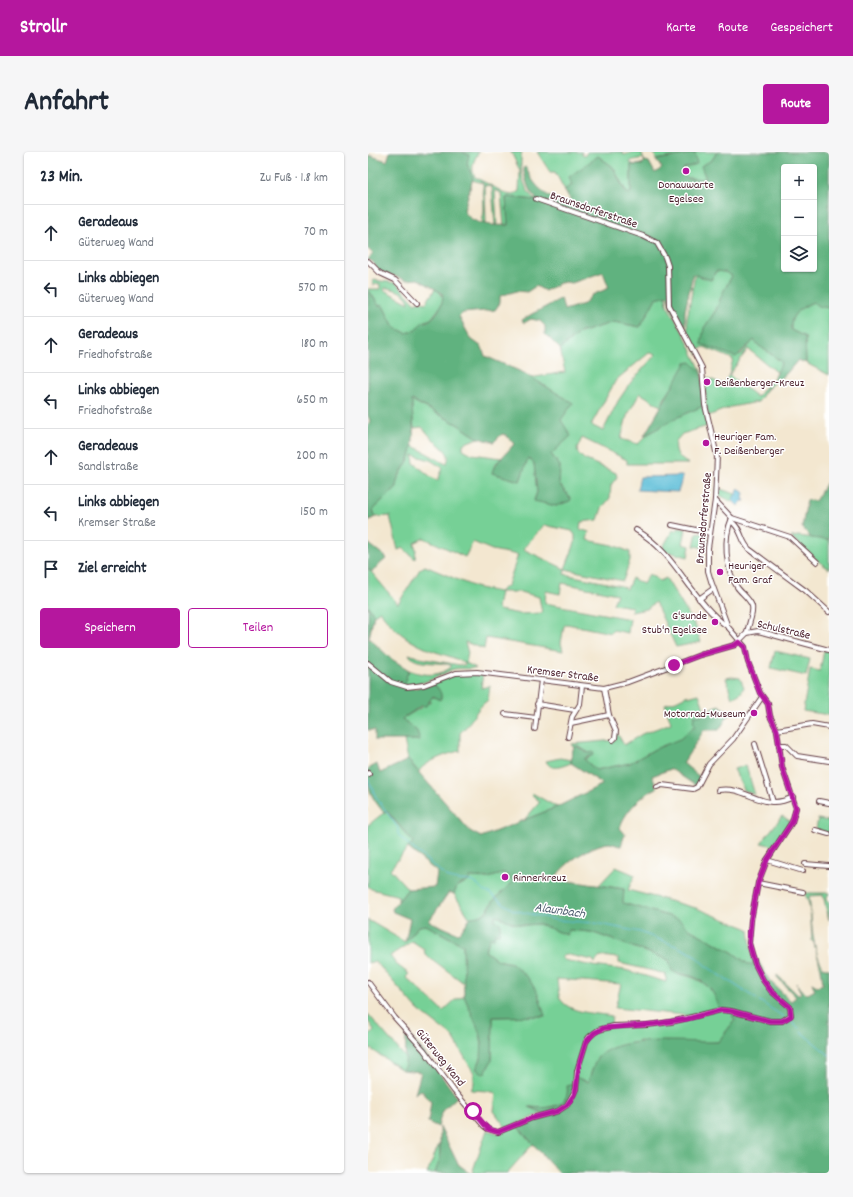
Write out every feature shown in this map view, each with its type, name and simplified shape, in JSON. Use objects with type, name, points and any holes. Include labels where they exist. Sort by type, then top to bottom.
[{"type":"street","name":"Braunsdorferstraße","points":[[536,199],[643,236],[656,243],[661,249],[668,266],[668,305],[702,368],[704,405],[717,456],[716,500],[710,533],[708,571],[713,589],[728,627],[739,642],[745,647],[748,662],[762,697],[768,704],[770,716],[777,730],[782,767],[796,808],[795,814],[767,860],[758,883]]},
{"type":"street","points":[[368,261],[380,273],[395,280],[417,303]]},
{"type":"street","points":[[716,500],[739,528],[744,543],[750,549],[806,591],[829,612]]},
{"type":"street","points":[[732,520],[790,538],[818,562]]},
{"type":"street","points":[[732,520],[728,533],[727,550],[732,574],[738,589],[749,600],[752,608],[747,633]]},
{"type":"street","points":[[672,525],[710,533]]},
{"type":"street","points":[[636,530],[648,539],[680,571],[705,607],[728,627]]},
{"type":"street","points":[[699,599],[713,589]]},
{"type":"street","name":"Schulstraße","points":[[739,642],[747,633],[758,631],[829,650]]},
{"type":"street","name":"Kremser Straße","points":[[368,663],[391,682],[407,687],[424,685],[456,673],[473,672],[604,688],[628,682],[700,655],[732,646],[739,642]]},
{"type":"street","points":[[535,728],[541,680]]},
{"type":"street","points":[[568,737],[575,710],[580,704],[582,686]]},
{"type":"street","points":[[604,688],[609,715],[616,731],[616,735],[613,740]]},
{"type":"street","points":[[657,786],[662,785],[693,789],[697,787],[709,764],[733,739],[762,697]]},
{"type":"street","points":[[537,704],[575,710]]},
{"type":"street","points":[[505,714],[536,718]]},
{"type":"street","points":[[571,723],[609,715]]},
{"type":"street","points":[[777,730],[812,724],[829,727]]},
{"type":"street","points":[[756,744],[773,802]]},
{"type":"street","points":[[779,745],[786,745],[798,756],[829,761]]},
{"type":"street","points":[[718,790],[731,790],[763,802],[773,802],[793,797]]},
{"type":"street","points":[[818,801],[829,803]]},
{"type":"street","points":[[815,830],[829,834]]},
{"type":"street","points":[[767,860],[803,871]]},
{"type":"street","points":[[805,864],[829,866]]},
{"type":"street","points":[[758,883],[804,892]]},
{"type":"street","name":"Güterweg Wand","points":[[368,982],[395,1018],[431,1058],[454,1091],[484,1126],[498,1132],[532,1118],[558,1111],[567,1105],[576,1089],[578,1071],[586,1042],[589,1037],[598,1030],[614,1026],[666,1023],[709,1012],[726,1010],[762,1020],[778,1022],[786,1020],[791,1016],[790,1007],[771,991],[763,980],[751,951],[750,933],[758,883]]},
{"type":"green space","points":[[390,152],[462,152],[469,155],[467,164],[473,178],[464,210],[471,219],[477,222],[490,225],[508,225],[506,198],[535,200],[536,198],[527,184],[523,168],[526,167],[534,182],[546,194],[561,203],[578,208],[580,207],[579,205],[564,190],[572,185],[569,177],[598,156],[613,167],[628,194],[631,192],[631,165],[642,165],[645,161],[649,162],[655,173],[662,168],[656,160],[695,153],[697,164],[684,168],[682,173],[687,178],[706,179],[701,166],[712,160],[717,152],[829,152],[829,308],[818,306],[813,302],[796,313],[792,320],[791,330],[805,337],[806,363],[798,360],[786,374],[767,389],[765,386],[774,379],[782,362],[758,345],[754,340],[736,357],[701,344],[704,328],[716,310],[723,292],[732,276],[725,272],[716,271],[711,280],[693,274],[685,311],[685,331],[671,308],[668,295],[656,298],[640,327],[614,322],[579,333],[560,349],[545,334],[545,326],[540,321],[531,319],[524,323],[522,320],[561,298],[564,310],[584,304],[592,295],[609,288],[603,272],[572,283],[560,283],[545,291],[536,286],[527,292],[517,291],[500,296],[500,303],[495,310],[463,313],[459,317],[471,339],[482,347],[485,356],[524,373],[573,403],[561,420],[571,436],[551,454],[560,466],[559,484],[571,499],[570,501],[556,506],[534,501],[537,492],[534,463],[528,458],[520,481],[492,473],[498,462],[514,444],[506,435],[502,434],[494,442],[478,438],[457,424],[412,400],[413,442],[409,460],[397,479],[397,487],[373,509],[375,517],[368,521],[368,426],[370,421],[368,415],[368,292],[370,292],[379,306],[382,304],[394,327],[406,333],[416,330],[422,323],[434,317],[440,307],[443,296],[442,293],[418,279],[406,280],[379,271],[373,262],[368,259],[373,254],[368,249],[368,155],[387,161]]},
{"type":"green space","points":[[462,152],[479,152],[473,164],[475,177],[507,194],[513,195],[519,191],[520,171],[511,152],[522,152],[522,178],[524,184],[535,200],[506,198],[508,225],[504,225],[501,193],[495,190],[497,224],[495,225],[492,187],[485,185],[486,223],[482,223],[484,211],[483,183],[472,180],[473,178],[467,164],[467,155]]},
{"type":"green space","points":[[537,152],[582,152],[582,155],[585,156],[587,152],[622,152],[624,155],[633,152],[641,152],[645,163],[643,158],[630,161],[630,163],[636,165],[631,165],[631,192],[628,195],[613,167],[598,156],[573,185],[565,190],[555,172],[550,172]]},
{"type":"green space","points":[[654,152],[717,152],[712,160],[702,166],[706,179],[687,178],[682,173],[684,168],[695,164],[695,153],[656,160]]},
{"type":"green space","points":[[566,192],[580,207],[574,207]]},
{"type":"green space","points":[[716,271],[725,272],[732,276],[723,292],[716,310],[704,328],[740,355],[754,340],[758,345],[782,362],[778,373],[748,349],[729,375],[733,359],[704,347],[700,349],[698,355],[688,336],[687,319],[695,275],[711,280]]},
{"type":"green space","points":[[373,280],[396,283],[415,303],[419,301],[426,303],[435,289],[440,292],[443,300],[440,307],[431,319],[425,321],[416,330],[406,333],[394,327],[382,304],[379,306],[370,292],[368,292],[368,289],[380,289],[380,284],[373,285]],"holes":[[[385,288],[396,290],[406,296],[409,303],[384,290]]]},
{"type":"green space","points":[[666,295],[667,305],[685,336],[702,373],[691,362],[664,399],[662,407],[640,393],[627,416],[621,439],[638,444],[660,426],[703,406],[708,426],[682,434],[676,441],[678,455],[682,460],[689,464],[627,464],[627,460],[582,438],[577,449],[578,453],[584,459],[616,473],[617,477],[611,485],[610,498],[602,508],[598,520],[581,522],[580,529],[589,532],[587,540],[613,545],[630,552],[630,560],[623,581],[565,569],[564,574],[621,586],[627,589],[632,578],[643,584],[649,574],[660,581],[666,578],[696,627],[701,642],[676,647],[655,602],[647,609],[631,612],[632,607],[613,604],[617,594],[562,583],[560,594],[546,591],[545,603],[630,619],[628,633],[613,630],[611,633],[567,624],[564,626],[561,643],[563,651],[486,638],[484,649],[465,642],[468,653],[466,663],[476,668],[454,669],[423,682],[405,685],[409,670],[426,674],[437,674],[452,666],[442,663],[416,661],[409,654],[420,658],[460,665],[466,664],[425,648],[412,641],[394,628],[380,611],[374,615],[368,606],[368,568],[398,604],[420,569],[425,566],[475,587],[499,592],[508,585],[518,555],[492,550],[473,542],[465,557],[424,538],[414,543],[416,549],[415,559],[403,548],[398,550],[390,516],[375,517],[373,509],[397,487],[396,482],[410,457],[412,445],[446,464],[448,460],[446,451],[431,438],[422,427],[414,428],[411,400],[457,424],[478,438],[463,444],[463,449],[472,454],[502,458],[495,464],[492,473],[520,481],[528,458],[534,463],[537,492],[534,500],[556,506],[571,499],[559,484],[560,466],[551,454],[561,420],[550,389],[530,378],[565,372],[560,349],[579,333],[614,322],[640,327],[656,298]],"holes":[[[649,353],[656,354],[631,382],[618,401],[603,431],[591,425],[616,380]],[[413,455],[430,460],[443,468],[438,480],[431,477],[414,463]],[[544,525],[572,531],[575,535],[575,543],[565,569],[523,549]],[[500,592],[520,592],[539,597],[542,613],[520,614],[499,610],[497,608]]]},
{"type":"green space","points":[[813,302],[818,306],[829,308],[829,375],[806,363],[805,337],[791,330],[792,320],[796,313]]},
{"type":"green space","points":[[691,362],[702,373],[703,406],[676,418],[644,436],[686,363]]},
{"type":"green space","points":[[729,375],[757,397],[765,386],[767,389],[758,402],[731,407],[708,416],[705,377],[723,384]]},
{"type":"green space","points":[[829,479],[829,540],[811,538],[802,527],[807,500],[815,501]]},
{"type":"green space","points":[[717,488],[736,494],[732,502],[716,493]]},
{"type":"green space","points":[[678,528],[686,529],[683,544],[690,546],[688,557],[661,550],[673,530],[676,531]]},
{"type":"green space","points":[[697,532],[708,535],[706,548],[694,546]]},
{"type":"green space","points":[[798,536],[829,540],[829,569],[791,537]]},
{"type":"green space","points":[[368,543],[387,558],[371,572],[368,568]]},
{"type":"green space","points":[[368,606],[374,615],[369,638],[390,658],[409,670],[406,677],[405,688],[416,688],[432,683],[441,693],[440,700],[433,696],[426,706],[421,706],[402,719],[417,731],[420,740],[375,740],[375,730],[368,730]]},
{"type":"green space","points":[[824,650],[829,652],[829,715],[803,711],[810,669],[820,671]]},
{"type":"green space","points":[[775,651],[810,659],[806,676],[771,668]]},
{"type":"green space","points":[[456,674],[483,674],[481,688],[490,686],[488,700],[460,733],[460,752],[458,750],[435,759],[424,766],[419,772],[408,760],[404,740],[420,740],[402,719],[430,702],[430,697],[441,698],[438,688],[432,683]]},
{"type":"green space","points":[[726,678],[740,678],[744,687],[741,693],[732,698]]},
{"type":"green space","points":[[699,694],[705,713],[700,716],[696,725],[680,739],[655,749],[630,763],[596,770],[585,760],[585,758],[589,758],[589,753],[578,746],[574,747],[572,744],[615,740],[616,731],[624,745],[642,734],[671,723],[665,704],[676,701],[688,695],[688,697]]},
{"type":"green space","points":[[719,705],[730,713],[719,730],[704,730],[683,763],[701,778],[696,786],[671,769],[652,776],[657,788],[645,795],[625,816],[620,828],[625,834],[621,846],[609,843],[595,847],[572,860],[556,877],[568,881],[624,889],[623,903],[679,919],[689,929],[732,952],[748,964],[753,965],[753,954],[769,980],[791,1001],[796,997],[777,977],[777,975],[798,995],[801,993],[796,983],[806,994],[808,994],[815,990],[812,983],[817,986],[823,984],[821,969],[823,967],[829,969],[829,1173],[559,1173],[517,1126],[547,1115],[529,1107],[542,1108],[556,1106],[561,1103],[567,1094],[567,1086],[576,1083],[575,1077],[588,1082],[597,1059],[609,1049],[638,1042],[718,1042],[735,1020],[732,1016],[736,1011],[718,1009],[715,997],[708,987],[698,979],[672,971],[669,960],[591,932],[569,930],[567,935],[539,924],[524,925],[513,923],[496,915],[494,919],[501,924],[499,934],[495,933],[494,938],[490,938],[485,951],[497,960],[512,963],[529,979],[538,994],[545,1016],[493,1017],[492,1060],[484,1074],[476,1069],[481,1059],[482,1042],[480,1033],[464,996],[463,945],[426,925],[419,926],[405,942],[410,919],[393,912],[392,909],[408,889],[435,887],[437,872],[408,848],[413,842],[387,811],[384,813],[376,802],[369,788],[368,769],[377,764],[380,773],[408,760],[470,831],[481,837],[557,807],[603,784],[571,763],[573,749],[576,746],[589,753],[593,752],[594,755],[585,758],[585,760],[596,770],[630,763],[655,749],[680,739],[696,725],[693,722],[694,716],[703,715],[705,711]],"holes":[[[505,873],[513,882],[497,897],[487,911],[481,915],[471,917],[459,934],[429,921],[449,892],[454,894],[457,886],[469,881],[470,877],[488,878]]]},
{"type":"green space","points":[[560,758],[571,760],[571,763],[561,767],[554,767],[546,761]]},
{"type":"green space","points":[[746,765],[755,795],[744,790],[734,769]]},
{"type":"green space","points":[[532,793],[557,807],[524,820],[539,803],[539,801],[531,794]]},
{"type":"green space","points":[[386,811],[413,842],[390,869],[408,889],[398,901],[398,896],[371,889],[368,886],[368,825]]},
{"type":"green space","points":[[782,816],[790,821],[774,846],[761,843]]},
{"type":"green space","points":[[818,819],[829,821],[829,833],[816,829]]},
{"type":"green space","points":[[616,867],[635,875],[628,890],[696,908],[749,929],[753,965],[748,964],[732,952],[689,929],[679,919],[622,903],[624,889],[599,885]]},
{"type":"green space","points":[[505,873],[513,882],[498,896],[486,912],[479,917],[469,917],[454,894],[457,886],[469,881],[470,877],[488,878]]},
{"type":"green space","points":[[803,893],[829,893],[826,899],[829,903],[829,920],[823,895],[809,896],[815,948],[812,941],[810,908]]},
{"type":"green space","points":[[496,915],[513,923],[524,925],[539,924],[567,935],[568,930],[591,932],[669,960],[677,974],[702,982],[711,990],[718,1002],[736,1011],[735,1020],[718,1042],[693,1043],[640,1041],[598,1057],[588,1082],[576,1083],[561,1104],[545,1108],[531,1107],[544,1113],[508,1127],[504,1125],[494,1111],[496,1093],[471,1090],[474,1083],[474,1073],[452,1036],[418,1010],[375,961],[368,963],[368,920],[405,942],[419,926],[426,925],[463,945],[465,984],[425,954],[424,949],[412,941],[390,956],[396,964],[409,974],[406,977],[443,1011],[455,1000],[464,996],[479,1031],[482,1050],[481,1059],[477,1066],[484,1074],[492,1060],[493,1017],[545,1016],[512,963],[497,960],[485,951],[490,938],[495,933],[498,934],[494,919]],"holes":[[[564,954],[593,960],[595,963],[600,956],[619,958],[619,963],[666,974],[666,982],[625,970],[593,966],[564,960],[561,957]],[[557,979],[621,984],[615,1008],[693,1016],[655,1024],[611,1025],[612,1016],[578,1010],[565,1005],[560,998]]]},
{"type":"green space","points":[[817,952],[823,967],[821,969]]},
{"type":"green space","points":[[368,1014],[406,1058],[405,1065],[402,1070],[368,1047],[368,1036],[374,1030],[368,1021]]},
{"type":"green space","points":[[406,1032],[423,1051],[457,1097],[442,1111],[438,1127],[428,1122],[431,1102],[421,1090],[415,1094],[421,1072],[402,1070],[405,1065]]},
{"type":"green space","points":[[517,1126],[533,1144],[507,1173],[472,1173],[487,1130],[498,1133]]},
{"type":"green space","points":[[440,1127],[458,1164],[470,1173],[435,1173],[440,1159]]},
{"type":"green space","points":[[439,1144],[440,1159],[436,1173],[427,1173]]},
{"type":"water","points":[[683,476],[678,492],[637,490],[640,477]]},
{"type":"water","points":[[739,489],[744,493],[743,498],[745,501],[742,501],[738,506],[732,500]]},
{"type":"waterway","name":"Alaunbach","points":[[368,779],[376,797],[398,828],[398,834],[402,839],[447,877],[475,883],[513,910],[557,920],[595,923],[640,932],[676,946],[693,954],[706,966],[784,1017]]},
{"type":"waterway","name":"Alaunbach","points":[[791,1022],[799,1028]]},
{"type":"waterway","name":"Alaunbach","points":[[801,1032],[829,1055]]},
{"type":"place","name":"Donauwarte Egelsee","points":[[686,171]]},
{"type":"place","name":"Deißenberger-Kreuz","points":[[707,382]]},
{"type":"place","name":"Heuriger Fam. F. Deißenberger","points":[[706,443]]},
{"type":"place","name":"Heuriger Fam. Graf","points":[[720,572]]},
{"type":"place","name":"G'sunde Stub'n Egelsee","points":[[715,622]]},
{"type":"place","name":"Motorrad-Museum","points":[[754,713]]},
{"type":"place","name":"Rinnerkreuz","points":[[505,877]]},
{"type":"route","points":[[473,1111],[484,1126],[498,1132],[540,1115],[558,1111],[567,1105],[574,1095],[579,1065],[586,1042],[594,1033],[604,1028],[614,1026],[647,1025],[687,1019],[715,1010],[726,1010],[745,1014],[762,1020],[778,1022],[786,1020],[791,1016],[790,1007],[771,991],[763,980],[755,964],[749,943],[751,920],[758,883],[767,860],[792,822],[796,808],[782,767],[777,730],[770,716],[768,704],[760,693],[743,644],[739,642],[738,644],[700,655],[674,665]]}]
